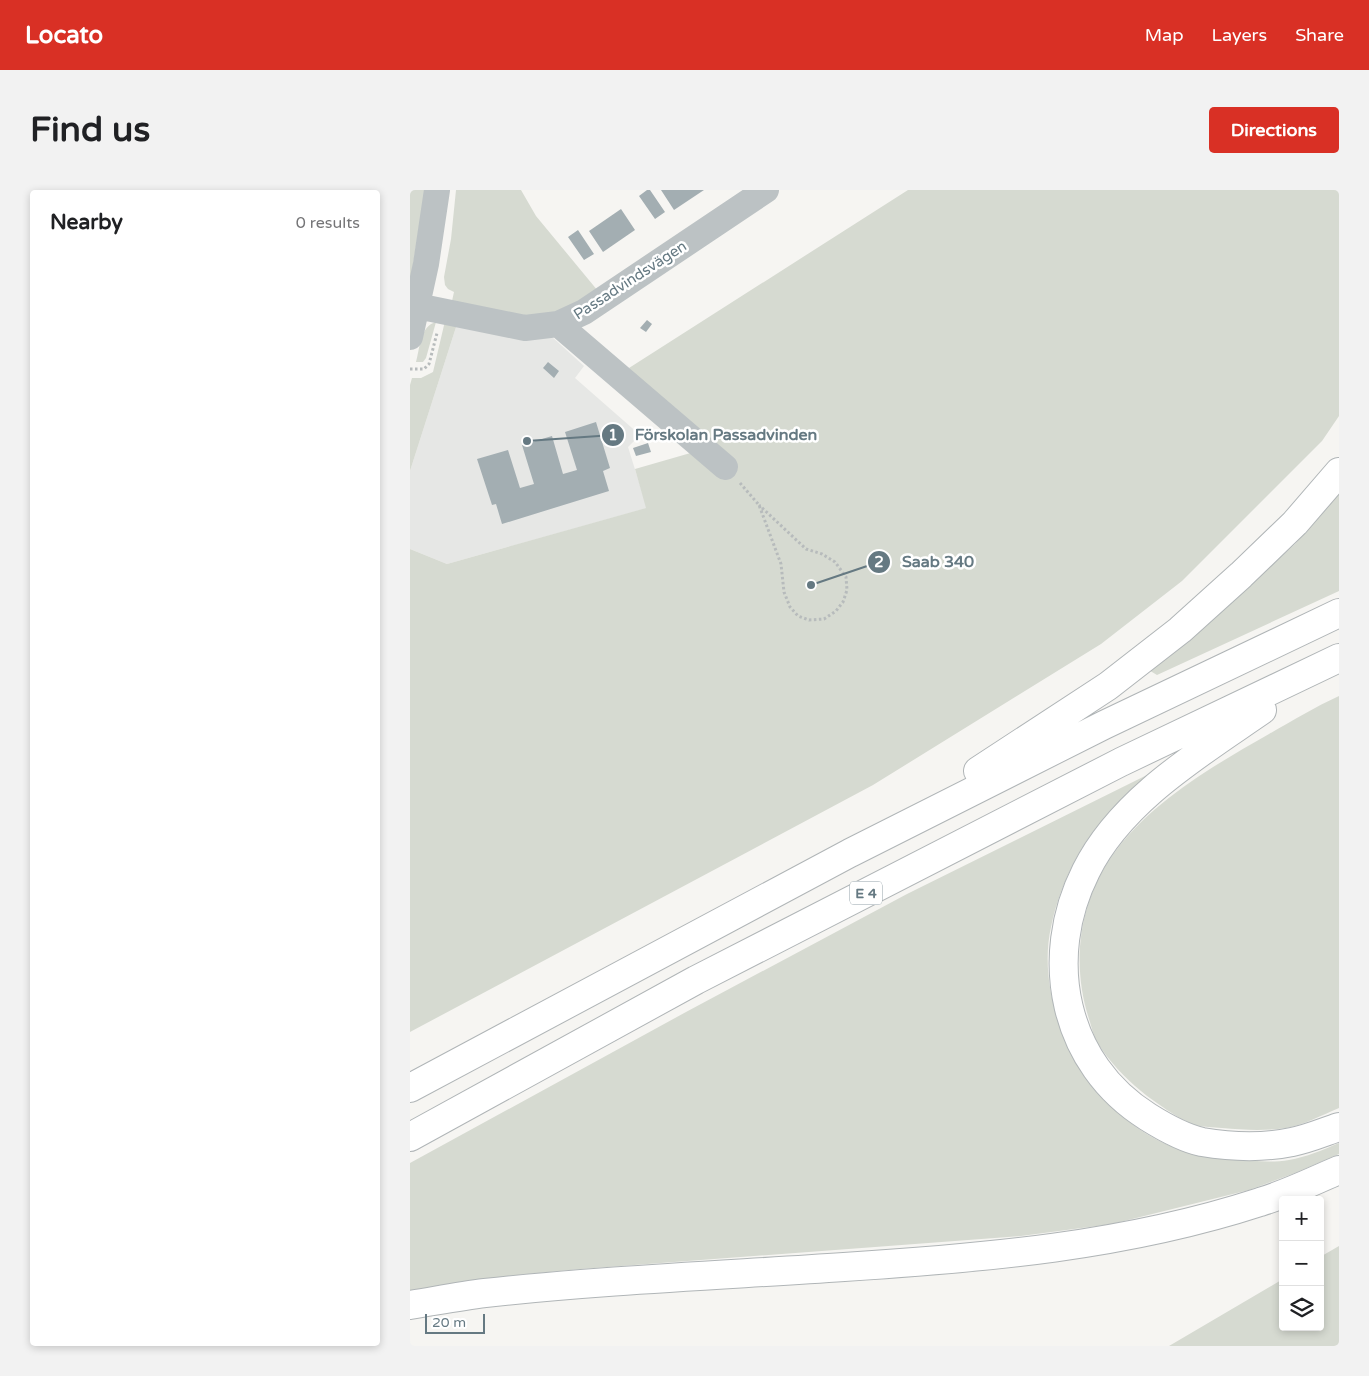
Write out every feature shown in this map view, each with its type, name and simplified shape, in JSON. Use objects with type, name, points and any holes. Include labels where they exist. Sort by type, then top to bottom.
[{"type":"highway","points":[[850,853],[1045,729],[1108,686],[1180,630],[1295,523],[1339,472]]},
{"type":"highway","points":[[410,1088],[850,853],[1104,725],[1339,613]]},
{"type":"highway","points":[[1335,660],[1192,758],[1135,806],[1114,829],[1097,851],[1074,896],[1067,925],[1062,963],[1064,984],[1076,1032],[1097,1069],[1117,1094],[1138,1111],[1166,1129],[1200,1141],[1247,1147],[1293,1142],[1339,1127]]},
{"type":"highway","name":"E 4","points":[[410,1138],[696,980],[1121,762],[1335,660]]},
{"type":"highway","points":[[410,1305],[482,1294],[557,1286],[924,1262],[1090,1243],[1155,1231],[1262,1202],[1339,1170]]},
{"type":"street","points":[[410,336],[431,236],[437,190]]},
{"type":"street","name":"Passadvindsvägen","points":[[417,306],[525,328],[558,324],[584,312],[749,195]]},
{"type":"street","points":[[558,324],[725,467]]},
{"type":"path","points":[[725,467],[760,505],[806,549],[822,554],[835,562],[846,577],[847,590],[843,602],[836,611],[824,618],[809,620],[798,616],[790,607],[784,592],[781,564],[760,505]]},
{"type":"shaded area","points":[[410,190],[425,190],[410,284]]},
{"type":"shaded area","points":[[456,190],[521,190],[536,216],[598,291],[573,307],[537,318],[452,301],[454,292],[445,285],[444,277],[451,239]]},
{"type":"shaded area","points":[[908,190],[1339,190],[1339,416],[1322,441],[1182,581],[1101,644],[873,785],[410,1032],[410,549],[447,564],[646,508],[635,469],[694,452],[629,368]]},
{"type":"shaded area","points":[[445,321],[457,324],[410,471],[410,385],[412,378],[421,378],[433,372]]},
{"type":"shaded area","points":[[436,322],[426,358],[423,362],[416,362],[424,333],[431,324]]},
{"type":"shaded area","points":[[457,324],[551,336],[584,366],[575,378],[640,435],[628,447],[647,508],[447,564],[410,549],[410,471]]},
{"type":"shaded area","points":[[1339,493],[1339,591],[1157,675],[1147,669],[1205,626],[1295,544]]},
{"type":"shaded area","points":[[1339,696],[1339,1108],[1299,1125],[1278,1129],[1246,1130],[1195,1125],[1167,1110],[1135,1086],[1112,1063],[1095,1039],[1084,1001],[1080,958],[1081,936],[1092,894],[1112,856],[1127,837],[1164,802],[1226,759]]},
{"type":"shaded area","points":[[1149,774],[1151,777],[1109,813],[1086,842],[1068,875],[1055,909],[1049,941],[1049,983],[1055,1011],[1075,1057],[1099,1092],[1114,1108],[1130,1123],[1167,1145],[1206,1156],[1262,1161],[1295,1159],[1339,1143],[1339,1154],[1249,1190],[1112,1224],[1021,1236],[581,1269],[508,1276],[410,1291],[410,1163],[907,894]]},
{"type":"shaded area","points":[[1339,1246],[1339,1346],[1169,1346],[1279,1281],[1279,1331],[1324,1331],[1324,1255]]},
{"type":"building","points":[[650,190],[665,212],[655,219],[639,196]]},
{"type":"building","points":[[661,190],[704,190],[674,210]]},
{"type":"building","points":[[621,209],[635,230],[603,252],[589,231]]},
{"type":"building","points":[[578,230],[594,254],[584,260],[568,237]]},
{"type":"building","points":[[647,320],[652,324],[646,332],[640,328]]},
{"type":"building","points":[[548,362],[559,371],[554,378],[543,368]]},
{"type":"building","points":[[596,422],[610,468],[603,471],[609,491],[502,524],[496,504],[492,505],[477,459],[508,450],[520,488],[534,484],[522,445],[552,436],[563,474],[577,470],[565,432]]},
{"type":"building","points":[[648,443],[651,452],[636,456],[633,448]]},
{"type":"place","name":"Förskolan Passadvinden","points":[[527,441]]},
{"type":"place","name":"Saab 340","points":[[811,585]]}]
